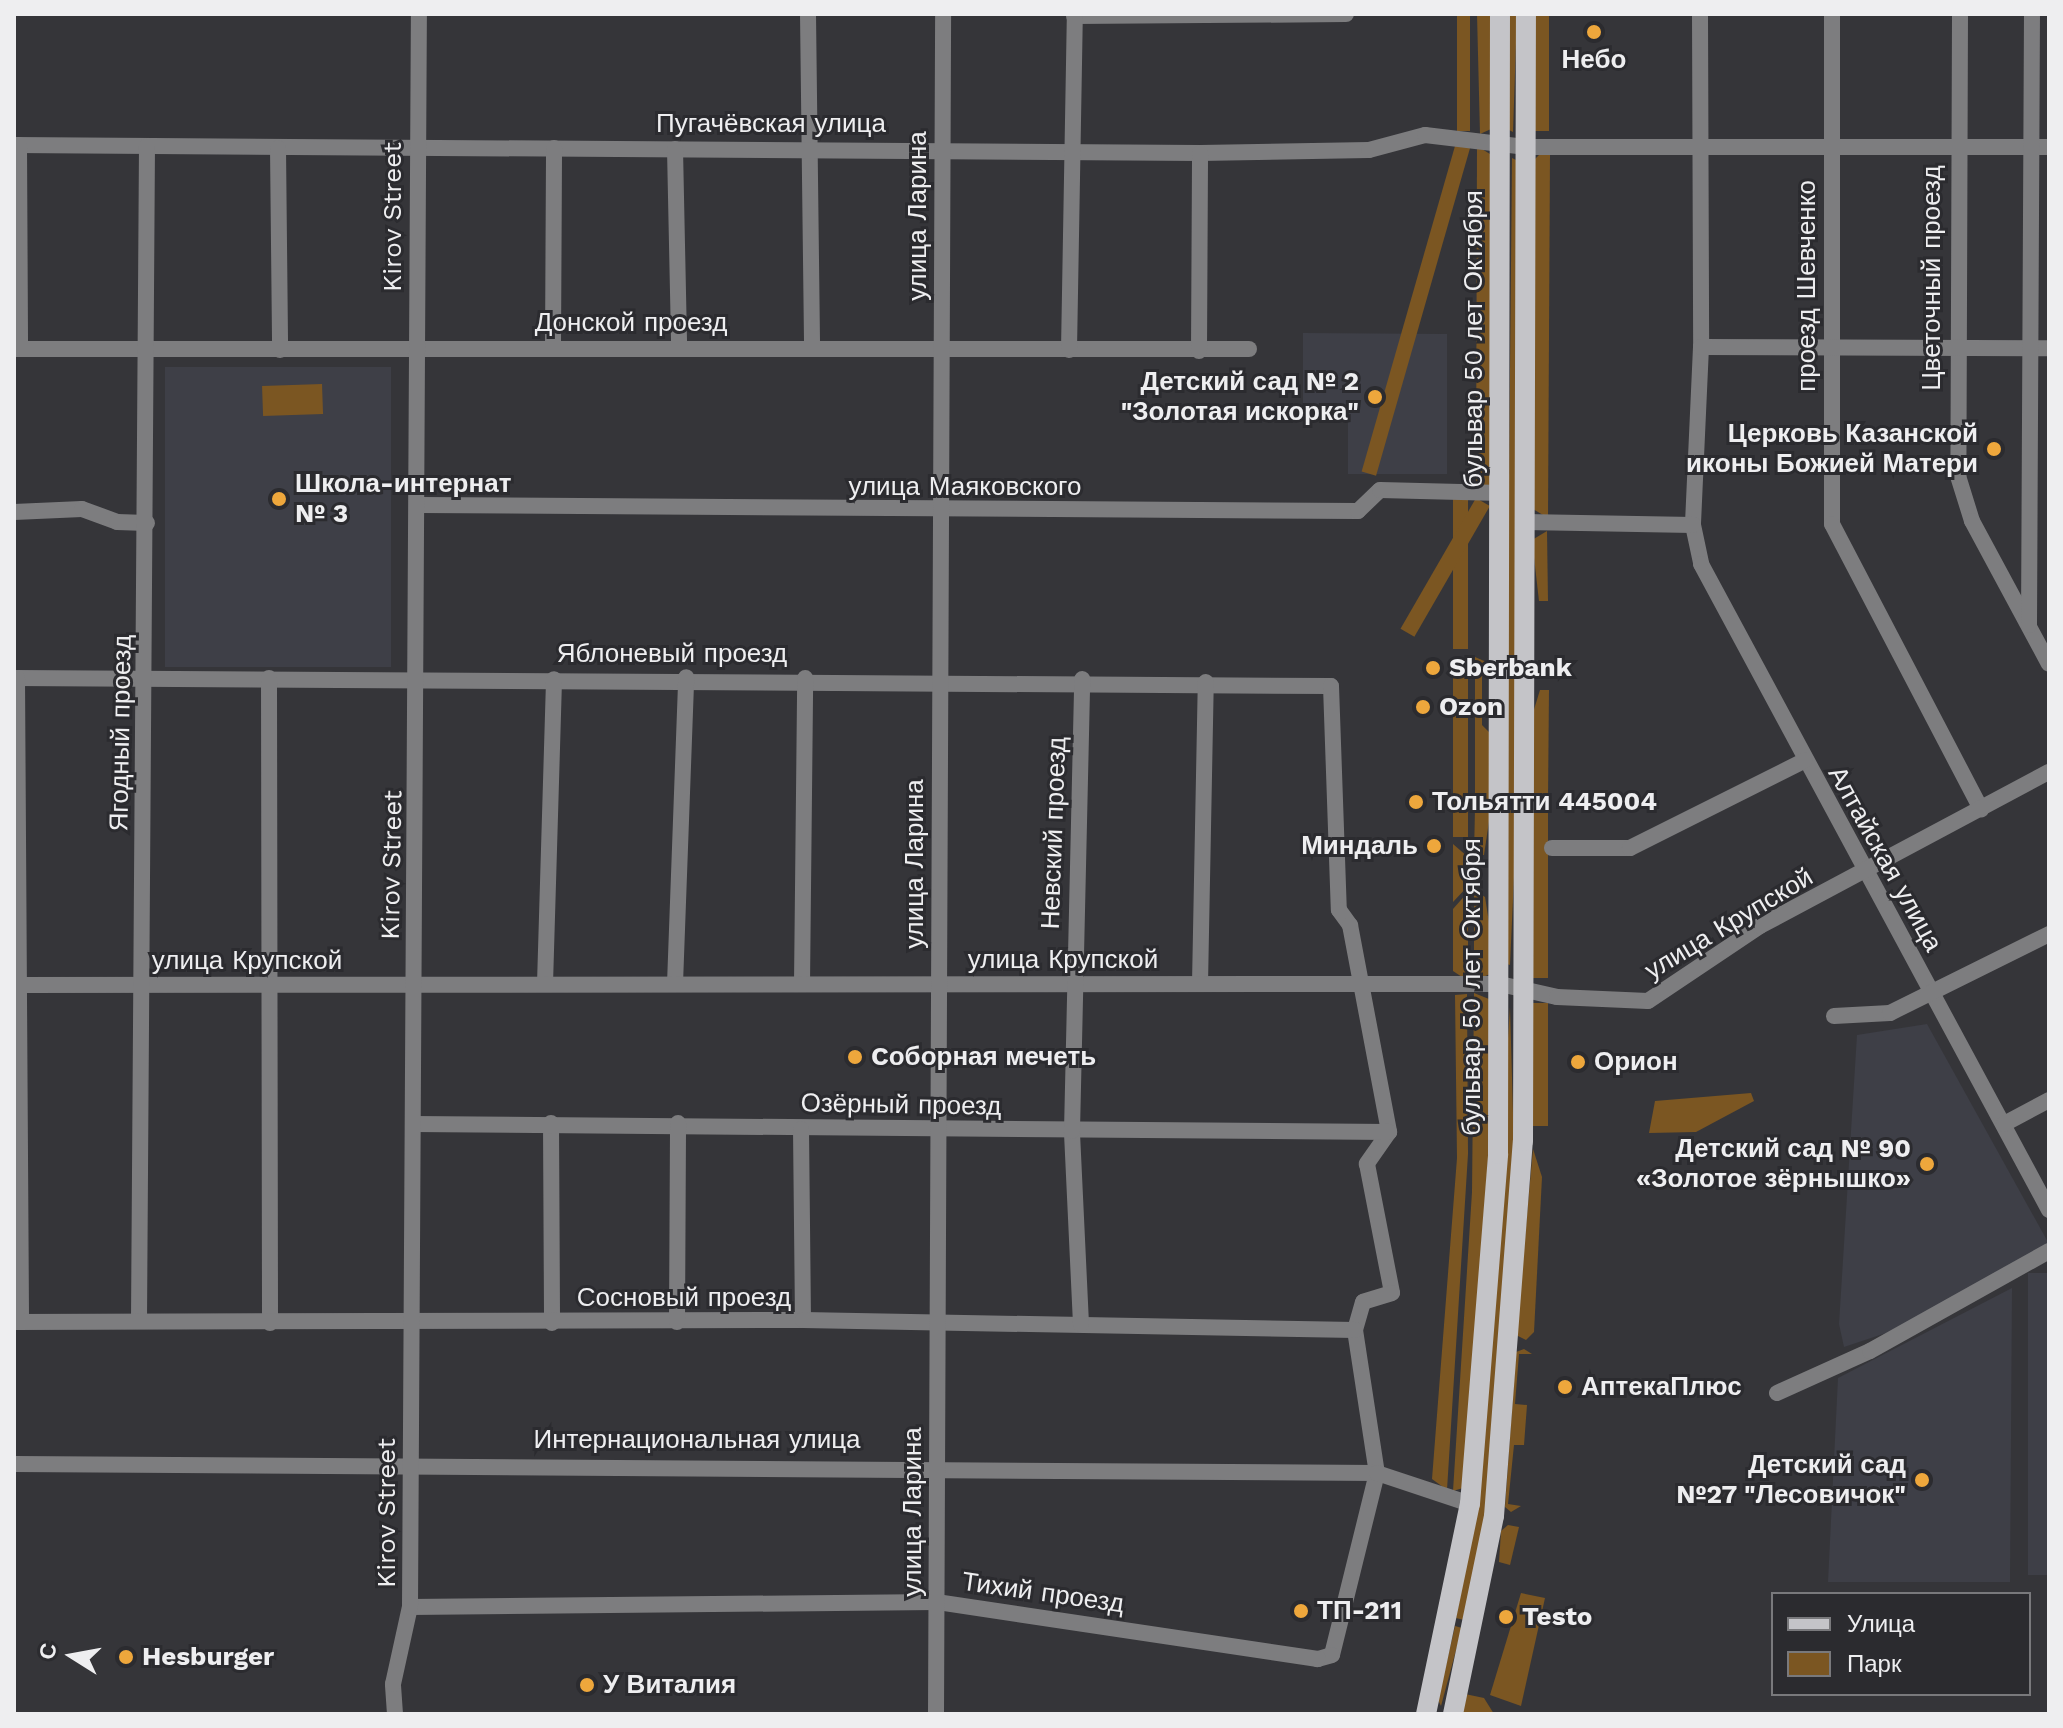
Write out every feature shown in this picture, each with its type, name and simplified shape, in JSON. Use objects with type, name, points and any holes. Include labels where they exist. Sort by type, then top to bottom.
[{"type":"main road","name":"бульвар 50 лет Октября","points":[[1426,1714],[1470,1504],[1498,1154],[1500,14]]},
{"type":"main road","name":"бульвар 50 лет Октября","points":[[1453,1714],[1494,1516],[1523,1141],[1526,14]]},
{"type":"street","name":"Kirov Street","points":[[395,1714],[393,1684],[410,1607],[419,505],[416,350],[419,14]]},
{"type":"street","points":[[808,14],[812,346]]},
{"type":"street","name":"улица Ларина","points":[[936,1714],[943,14]]},
{"type":"street","points":[[1069,350],[1074,15],[1346,14]]},
{"type":"street","name":"Алтайская улица","points":[[1700,14],[1701,347],[1693,525],[1701,564],[1864,873],[1934,995],[2049,1210]]},
{"type":"street","name":"проезд Шевченко","points":[[1832,14],[1832,524],[1981,809]]},
{"type":"street","name":"Цветочный проезд","points":[[1960,14],[1955,348],[1958,476],[1972,521],[2049,664]]},
{"type":"street","points":[[2029,627],[2032,348],[2041,147],[2032,14]]},
{"type":"street","name":"Пугачёвская улица","points":[[17,145],[675,149],[942,147],[1200,153],[1369,150],[1425,135],[1526,147]]},
{"type":"street","points":[[17,145],[17,349]]},
{"type":"street","name":"Ягодный проезд","points":[[139,1320],[146,680],[147,146]]},
{"type":"street","points":[[1526,147],[2041,147]]},
{"type":"street","points":[[278,148],[280,350]]},
{"type":"street","points":[[553,347],[554,148]]},
{"type":"street","points":[[675,149],[679,348]]},
{"type":"street","points":[[1199,351],[1200,153]]},
{"type":"street","name":"Донской проезд","points":[[17,349],[147,352],[812,346],[941,350],[1249,349]]},
{"type":"street","points":[[1701,347],[2049,348]]},
{"type":"street","name":"улица Маяковского","points":[[419,505],[941,512],[1358,511],[1380,490],[1501,493]]},
{"type":"street","points":[[14,512],[82,509],[117,522],[147,523]]},
{"type":"street","points":[[1525,522],[1693,525]]},
{"type":"street","points":[[675,984],[686,677]]},
{"type":"street","points":[[16,678],[18,1322]]},
{"type":"street","name":"Яблоневый проезд","points":[[16,678],[940,678],[1331,686],[1339,910],[1350,925],[1357,984]]},
{"type":"street","points":[[269,678],[272,985],[270,1323]]},
{"type":"street","points":[[802,984],[805,678]]},
{"type":"street","points":[[545,984],[554,679]]},
{"type":"street","name":"Невский проезд","points":[[1081,1324],[1072,1131],[1082,679]]},
{"type":"street","points":[[1200,984],[1206,682]]},
{"type":"street","points":[[1552,848],[1630,848],[1804,761]]},
{"type":"street","name":"улица Крупской","points":[[16,985],[1500,984],[1524,990],[1648,1001],[1760,926],[2049,772]]},
{"type":"street","points":[[1834,1016],[1890,1013],[1934,995],[2049,934]]},
{"type":"street","points":[[1357,984],[1389,1132],[1367,1164],[1392,1293],[1363,1302],[1355,1330],[1377,1473]]},
{"type":"street","points":[[2004,1124],[2049,1100]]},
{"type":"street","points":[[551,1123],[552,1323]]},
{"type":"street","points":[[677,1322],[678,1123]]},
{"type":"street","name":"Озёрный проезд","points":[[413,1124],[678,1123],[801,1129],[1389,1132]]},
{"type":"street","points":[[801,1129],[803,1320]]},
{"type":"street","points":[[1777,1393],[1870,1351],[2049,1251]]},
{"type":"street","name":"Сосновый проезд","points":[[18,1322],[139,1320],[412,1324],[803,1320],[937,1325],[1081,1324],[1355,1330]]},
{"type":"street","name":"Интернациональная улица","points":[[14,1464],[411,1462],[1377,1473],[1470,1504]]},
{"type":"street","name":"Тихий проезд","points":[[410,1607],[936,1602],[1327,1658],[1338,1647],[1377,1473]]},
{"type":"shaded area","name":"Детский сад № 2 \"Золотая искорка\"","points":[[1303,333],[1447,334],[1447,474],[1348,474],[1348,420],[1303,419]]},
{"type":"shaded area","name":"Школа-интернат № 3","points":[[165,367],[391,367],[391,667],[165,667]]},
{"type":"shaded area","name":"Детский сад № 90 «Золотое зёрнышко»","points":[[1927,1024],[2049,1244],[1889,1332],[1844,1347],[1839,1324],[1857,1035]]},
{"type":"shaded area","points":[[2028,1273],[2049,1273],[2049,1575],[2028,1575]]},
{"type":"shaded area","name":"Детский сад №27 \"Лесовичок\"","points":[[2012,1288],[2010,1582],[1828,1582],[1838,1378]]},
{"type":"green space","points":[[1457,14],[1470,14],[1470,131],[1457,131]]},
{"type":"green space","points":[[1477,14],[1493,14],[1491,129],[1480,134]]},
{"type":"green space","points":[[1508,14],[1517,14],[1513,132],[1509,130]]},
{"type":"green space","points":[[1534,14],[1549,14],[1549,131],[1534,131]]},
{"type":"green space","points":[[1457,139],[1471,143],[1376,476],[1362,472]]},
{"type":"green space","points":[[1477,146],[1490,154],[1492,487],[1476,487]]},
{"type":"green space","points":[[1541,153],[1550,153],[1548,518],[1533,509],[1534,160]]},
{"type":"green space","points":[[1512,158],[1516,160],[1517,799],[1506,799]]},
{"type":"green space","points":[[322,384],[323,414],[263,416],[262,386]]},
{"type":"green space","points":[[1453,496],[1468,496],[1468,649],[1453,649]]},
{"type":"green space","points":[[1476,498],[1490,506],[1414,637],[1400,629]]},
{"type":"green space","points":[[1547,531],[1548,601],[1539,601],[1532,540]]},
{"type":"green space","points":[[1475,657],[1491,664],[1482,677],[1482,725],[1491,734],[1491,799],[1475,799]]},
{"type":"green space","points":[[1453,659],[1468,659],[1468,837],[1453,837]]},
{"type":"green space","points":[[1540,690],[1549,690],[1548,799],[1531,799],[1532,716]]},
{"type":"green space","points":[[1475,808],[1491,808],[1484,855],[1474,855]]},
{"type":"green space","points":[[1506,810],[1517,810],[1510,965],[1507,964]]},
{"type":"green space","points":[[1531,810],[1548,810],[1548,978],[1531,978]]},
{"type":"green space","points":[[1453,844],[1468,857],[1468,886],[1453,902]]},
{"type":"green space","points":[[1474,890],[1485,897],[1491,935],[1490,974],[1474,981]]},
{"type":"green space","points":[[1468,892],[1468,981],[1453,971],[1453,909]]},
{"type":"green space","points":[[1474,993],[1489,999],[1491,1122],[1463,1488],[1453,1491],[1472,1192]]},
{"type":"green space","points":[[1467,994],[1468,1154],[1447,1490],[1432,1479],[1457,1158],[1455,995]]},
{"type":"green space","points":[[1531,1003],[1548,1003],[1548,1126],[1531,1126]]},
{"type":"green space","points":[[1510,1007],[1514,1148],[1487,1510],[1464,1620],[1456,1618],[1478,1505]]},
{"type":"green space","points":[[1751,1093],[1754,1101],[1696,1132],[1649,1133],[1655,1101]]},
{"type":"green space","points":[[1533,1149],[1542,1177],[1534,1332],[1526,1340],[1516,1335]]},
{"type":"green space","points":[[1524,1349],[1532,1354],[1519,1354],[1515,1404],[1527,1405],[1524,1445],[1514,1445],[1508,1504],[1521,1506],[1511,1512],[1505,1507],[1516,1352]]},
{"type":"green space","points":[[1508,1525],[1519,1527],[1510,1565],[1499,1562],[1501,1531]]},
{"type":"green space","points":[[1521,1593],[1545,1598],[1521,1706],[1490,1695]]},
{"type":"green space","points":[[1455,1626],[1462,1628],[1441,1706],[1438,1700]]},
{"type":"green space","points":[[1465,1694],[1484,1698],[1494,1714],[1461,1714]]},
{"type":"place","name":"Небо","points":[[1594,32]]},
{"type":"place","name":"Детский сад № 2 \"Золотая искорка\"","points":[[1375,397]]},
{"type":"place","name":"Церковь Казанской иконы Божией Матери","points":[[1994,449]]},
{"type":"place","name":"Школа-интернат № 3","points":[[279,499]]},
{"type":"place","name":"Sberbank","points":[[1433,668]]},
{"type":"place","name":"Ozon","points":[[1423,707]]},
{"type":"place","name":"Тольятти 445004","points":[[1416,802]]},
{"type":"place","name":"Миндаль","points":[[1434,846]]},
{"type":"place","name":"Cоборная мечеть","points":[[855,1057]]},
{"type":"place","name":"Орион","points":[[1578,1062]]},
{"type":"place","name":"Детский сад № 90 «Золотое зёрнышко»","points":[[1927,1164]]},
{"type":"place","name":"АптекаПлюс","points":[[1565,1387]]},
{"type":"place","name":"Детский сад №27 \"Лесовичок\"","points":[[1922,1480]]},
{"type":"place","name":"ТП-211","points":[[1301,1611]]},
{"type":"place","name":"Testo","points":[[1506,1617]]},
{"type":"place","name":"Hesburger","points":[[126,1657]]},
{"type":"place","name":"У Виталия","points":[[587,1685]]}]
